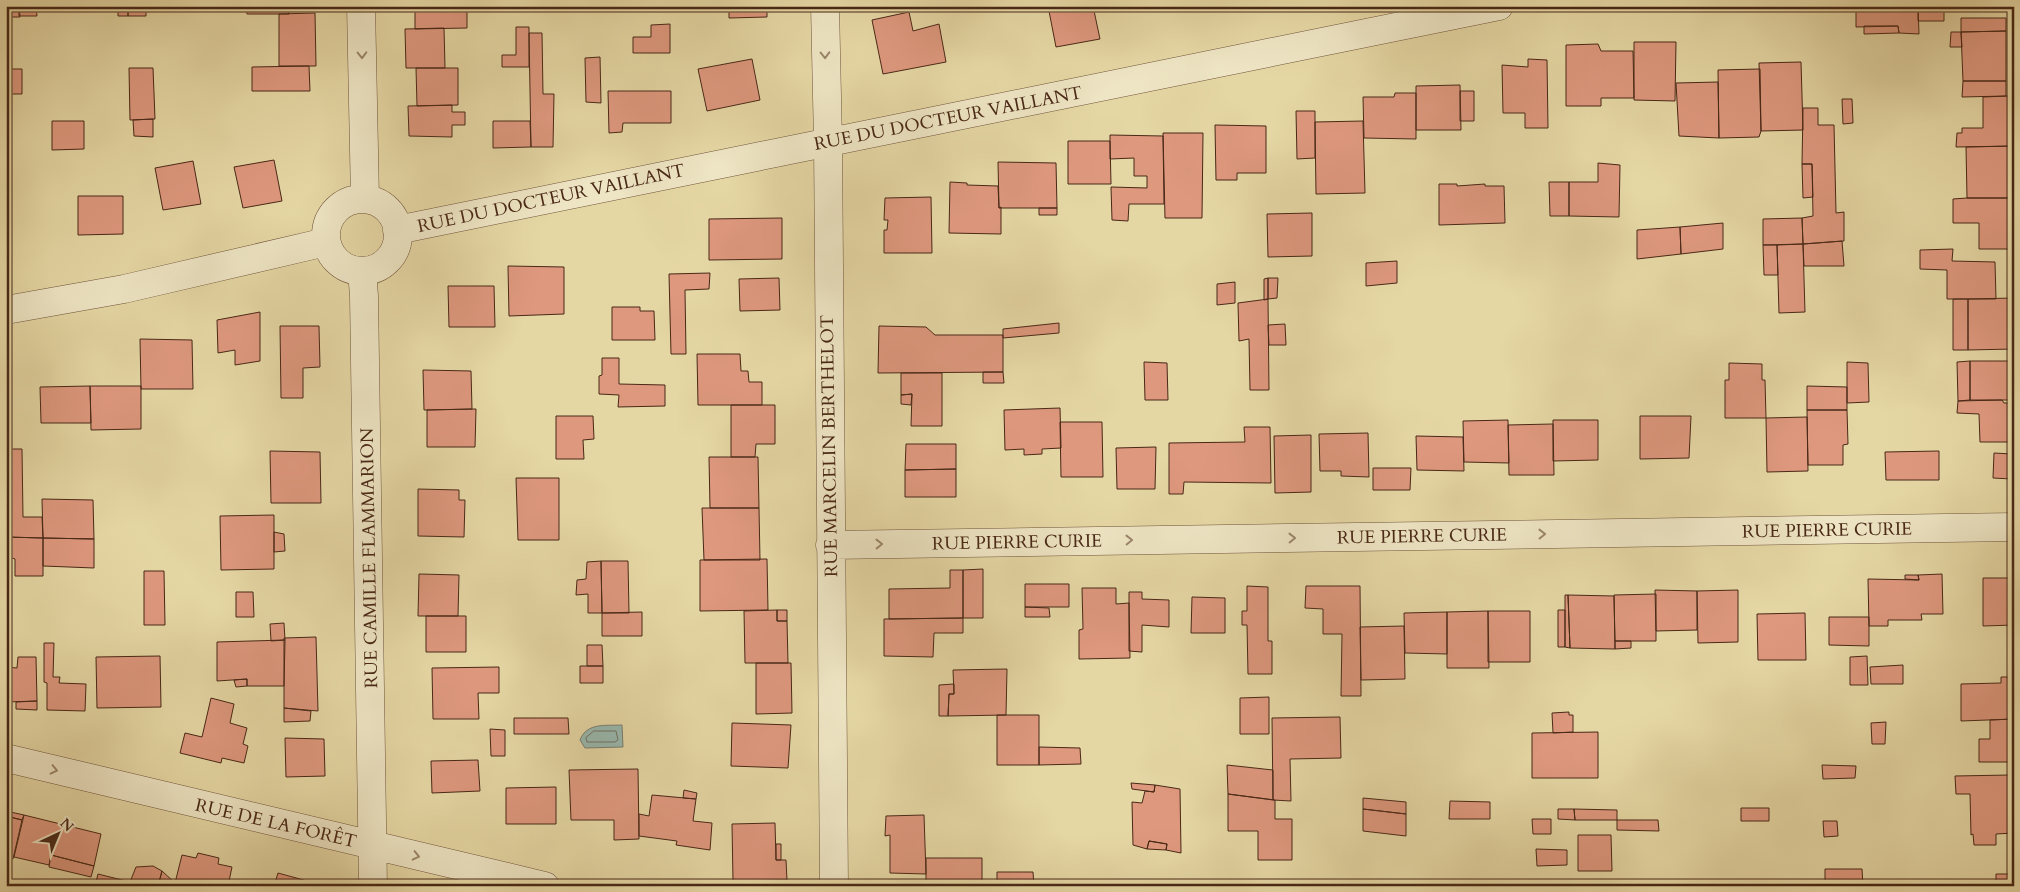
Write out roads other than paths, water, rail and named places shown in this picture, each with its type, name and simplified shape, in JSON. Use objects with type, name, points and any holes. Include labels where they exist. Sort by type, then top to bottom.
[{"type":"street","points":[[361,6],[365,199],[348,202],[335,211],[327,225],[326,242],[331,254],[339,263],[350,269],[362,271]]},
{"type":"street","name":"RUE MARCELIN BERTHELOT","points":[[825,6],[828,142],[834,886]]},
{"type":"street","name":"RUE DU DOCTEUR VAILLANT","points":[[397,230],[1498,6]]},
{"type":"street","name":"RUE DU DOCTEUR VAILLANT","points":[[362,271],[374,269],[385,263],[397,242],[397,230],[390,212],[383,206],[365,199]]},
{"type":"street","points":[[6,310],[124,288],[326,242]]},
{"type":"street","name":"RUE CAMILLE FLAMMARION","points":[[362,271],[373,886]]},
{"type":"street","name":"RUE PIERRE CURIE","points":[[830,544],[2014,527]]},
{"type":"street","name":"RUE DE LA FORÊT","points":[[6,758],[545,886]]},
{"type":"water","points":[[604,725],[622,725],[623,747],[585,748],[580,740],[587,730],[592,728]]}]
